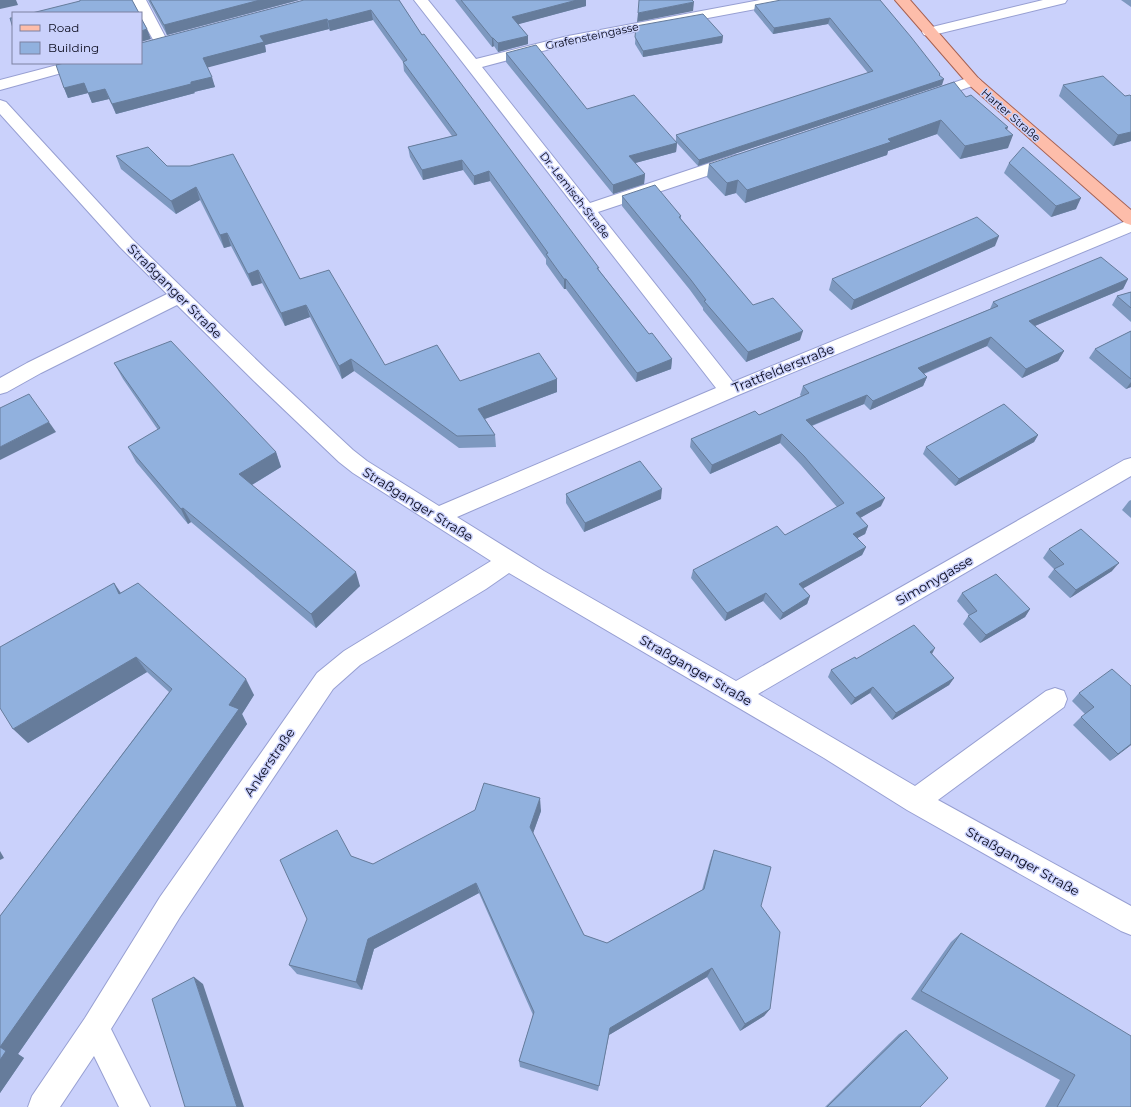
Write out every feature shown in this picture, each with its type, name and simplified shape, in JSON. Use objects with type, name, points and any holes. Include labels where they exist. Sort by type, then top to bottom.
[{"type":"main road","name":"Harter Straße","points":[[902,0],[973,81],[1131,219]]},
{"type":"street","points":[[139,0],[154,44],[176,38]]},
{"type":"street","name":"Dr.-Lemisch-Straße","points":[[421,0],[729,391]]},
{"type":"street","name":"Grafensteingasse","points":[[472,65],[568,40],[783,0]]},
{"type":"street","points":[[929,32],[1060,0]]},
{"type":"street","points":[[0,85],[78,64]]},
{"type":"street","points":[[914,101],[973,81]]},
{"type":"street","name":"Straßganger Straße","points":[[0,105],[126,243],[179,296],[346,456],[379,480],[509,561],[916,801],[1131,921]]},
{"type":"street","points":[[587,210],[750,156]]},
{"type":"street","name":"Trattfelderstraße","points":[[437,516],[729,391],[1131,225]]},
{"type":"street","points":[[0,387],[34,368],[179,296]]},
{"type":"street","name":"Simonygasse","points":[[736,694],[1131,466]]},
{"type":"street","name":"Ankerstraße","points":[[43,1107],[95,1028],[170,907],[325,681],[352,658],[478,582],[509,561]]},
{"type":"street","points":[[916,801],[1055,699]]},
{"type":"street","points":[[95,1028],[135,1107]]},
{"type":"building","points":[[132,0],[138,12],[36,12],[80,1]]},
{"type":"building","points":[[150,0],[260,0],[164,25]]},
{"type":"building","points":[[304,0],[399,0],[422,35],[424,34],[599,268],[597,268],[649,334],[652,333],[672,359],[637,373],[566,279],[564,279],[546,254],[548,253],[489,171],[474,176],[462,160],[422,170],[408,147],[457,135],[403,62],[407,60],[371,10],[328,21],[327,19],[260,36],[264,42],[203,58],[212,77],[191,82],[191,84],[112,104],[105,89],[88,93],[84,83],[64,88],[56,65],[142,64],[142,43]]},
{"type":"building","points":[[461,0],[577,0],[512,17],[528,36],[498,43],[492,38]]},
{"type":"building","points":[[639,0],[692,0],[694,2],[638,13]]},
{"type":"building","points":[[781,0],[880,0],[911,37],[940,74],[939,75],[944,79],[699,160],[676,135],[873,71],[830,18],[774,28],[755,5]]},
{"type":"building","points":[[703,14],[723,36],[643,51],[635,37],[636,26]]},
{"type":"building","points":[[142,20],[147,29],[142,31]]},
{"type":"building","points":[[536,45],[587,109],[634,95],[677,143],[629,156],[645,174],[613,185],[506,53]]},
{"type":"building","points":[[1103,76],[1125,96],[1131,96],[1131,132],[1118,135],[1063,85]]},
{"type":"building","points":[[954,82],[966,97],[971,95],[1008,127],[1005,128],[1013,135],[965,146],[941,120],[888,139],[891,142],[747,190],[738,180],[727,183],[709,164]]},
{"type":"building","points":[[148,147],[167,166],[190,166],[233,154],[300,279],[329,270],[385,365],[437,345],[460,381],[539,353],[557,379],[478,409],[495,435],[457,436],[351,359],[339,366],[306,305],[281,313],[258,270],[248,274],[227,233],[220,235],[196,187],[171,201],[116,156]]},
{"type":"building","points":[[1023,147],[1081,198],[1056,206],[1009,163]]},
{"type":"building","points":[[655,185],[681,216],[679,217],[753,305],[773,298],[803,331],[748,352],[704,301],[706,300],[691,280],[622,196]]},
{"type":"building","points":[[977,217],[999,236],[854,300],[832,279]]},
{"type":"building","points":[[1101,257],[1128,279],[1029,321],[1064,351],[1026,369],[991,337],[918,368],[927,377],[873,401],[867,395],[806,420],[885,498],[856,513],[868,526],[853,534],[866,547],[799,584],[810,596],[783,613],[766,593],[727,613],[693,570],[777,526],[785,535],[844,503],[804,456],[782,434],[712,465],[691,439],[755,411],[759,415],[809,393],[803,386],[998,306],[993,302]]},
{"type":"building","points":[[1131,292],[1131,308],[1117,296]]},
{"type":"building","points":[[1131,331],[1131,379],[1095,349]]},
{"type":"building","points":[[171,341],[276,452],[239,474],[356,572],[311,614],[183,508],[181,509],[128,447],[160,428],[114,363]]},
{"type":"building","points":[[29,394],[49,422],[0,447],[0,408]]},
{"type":"building","points":[[1004,404],[1038,435],[959,479],[926,447]]},
{"type":"building","points":[[640,461],[662,489],[585,523],[566,494]]},
{"type":"building","points":[[1081,529],[1119,563],[1076,590],[1054,569],[1064,564],[1049,549]]},
{"type":"building","points":[[996,574],[1030,609],[986,635],[968,616],[977,611],[962,593]]},
{"type":"building","points":[[114,583],[119,594],[138,583],[246,679],[229,705],[239,709],[0,1047],[0,916],[172,689],[136,657],[13,729],[0,708],[0,647]]},
{"type":"building","points":[[914,625],[935,648],[930,652],[954,678],[896,713],[873,687],[855,698],[831,670],[855,657],[856,659]]},
{"type":"building","points":[[1112,669],[1131,686],[1131,744],[1118,754],[1081,717],[1094,707],[1079,693]]},
{"type":"building","points":[[484,783],[540,798],[530,827],[584,935],[607,943],[704,889],[714,850],[771,867],[761,906],[780,932],[770,1009],[745,1024],[712,968],[610,1028],[599,1086],[519,1061],[534,1012],[476,883],[368,939],[356,982],[289,965],[307,919],[280,860],[337,830],[351,856],[373,864],[475,810]]},
{"type":"building","points":[[961,933],[1131,1036],[1131,1107],[1057,1107],[1075,1075],[921,991]]},
{"type":"building","points":[[194,977],[237,1107],[185,1107],[152,999]]},
{"type":"building","points":[[906,1030],[948,1078],[920,1107],[827,1107]]},
{"type":"building","points":[[0,1047],[6,1051],[0,1060]]}]
